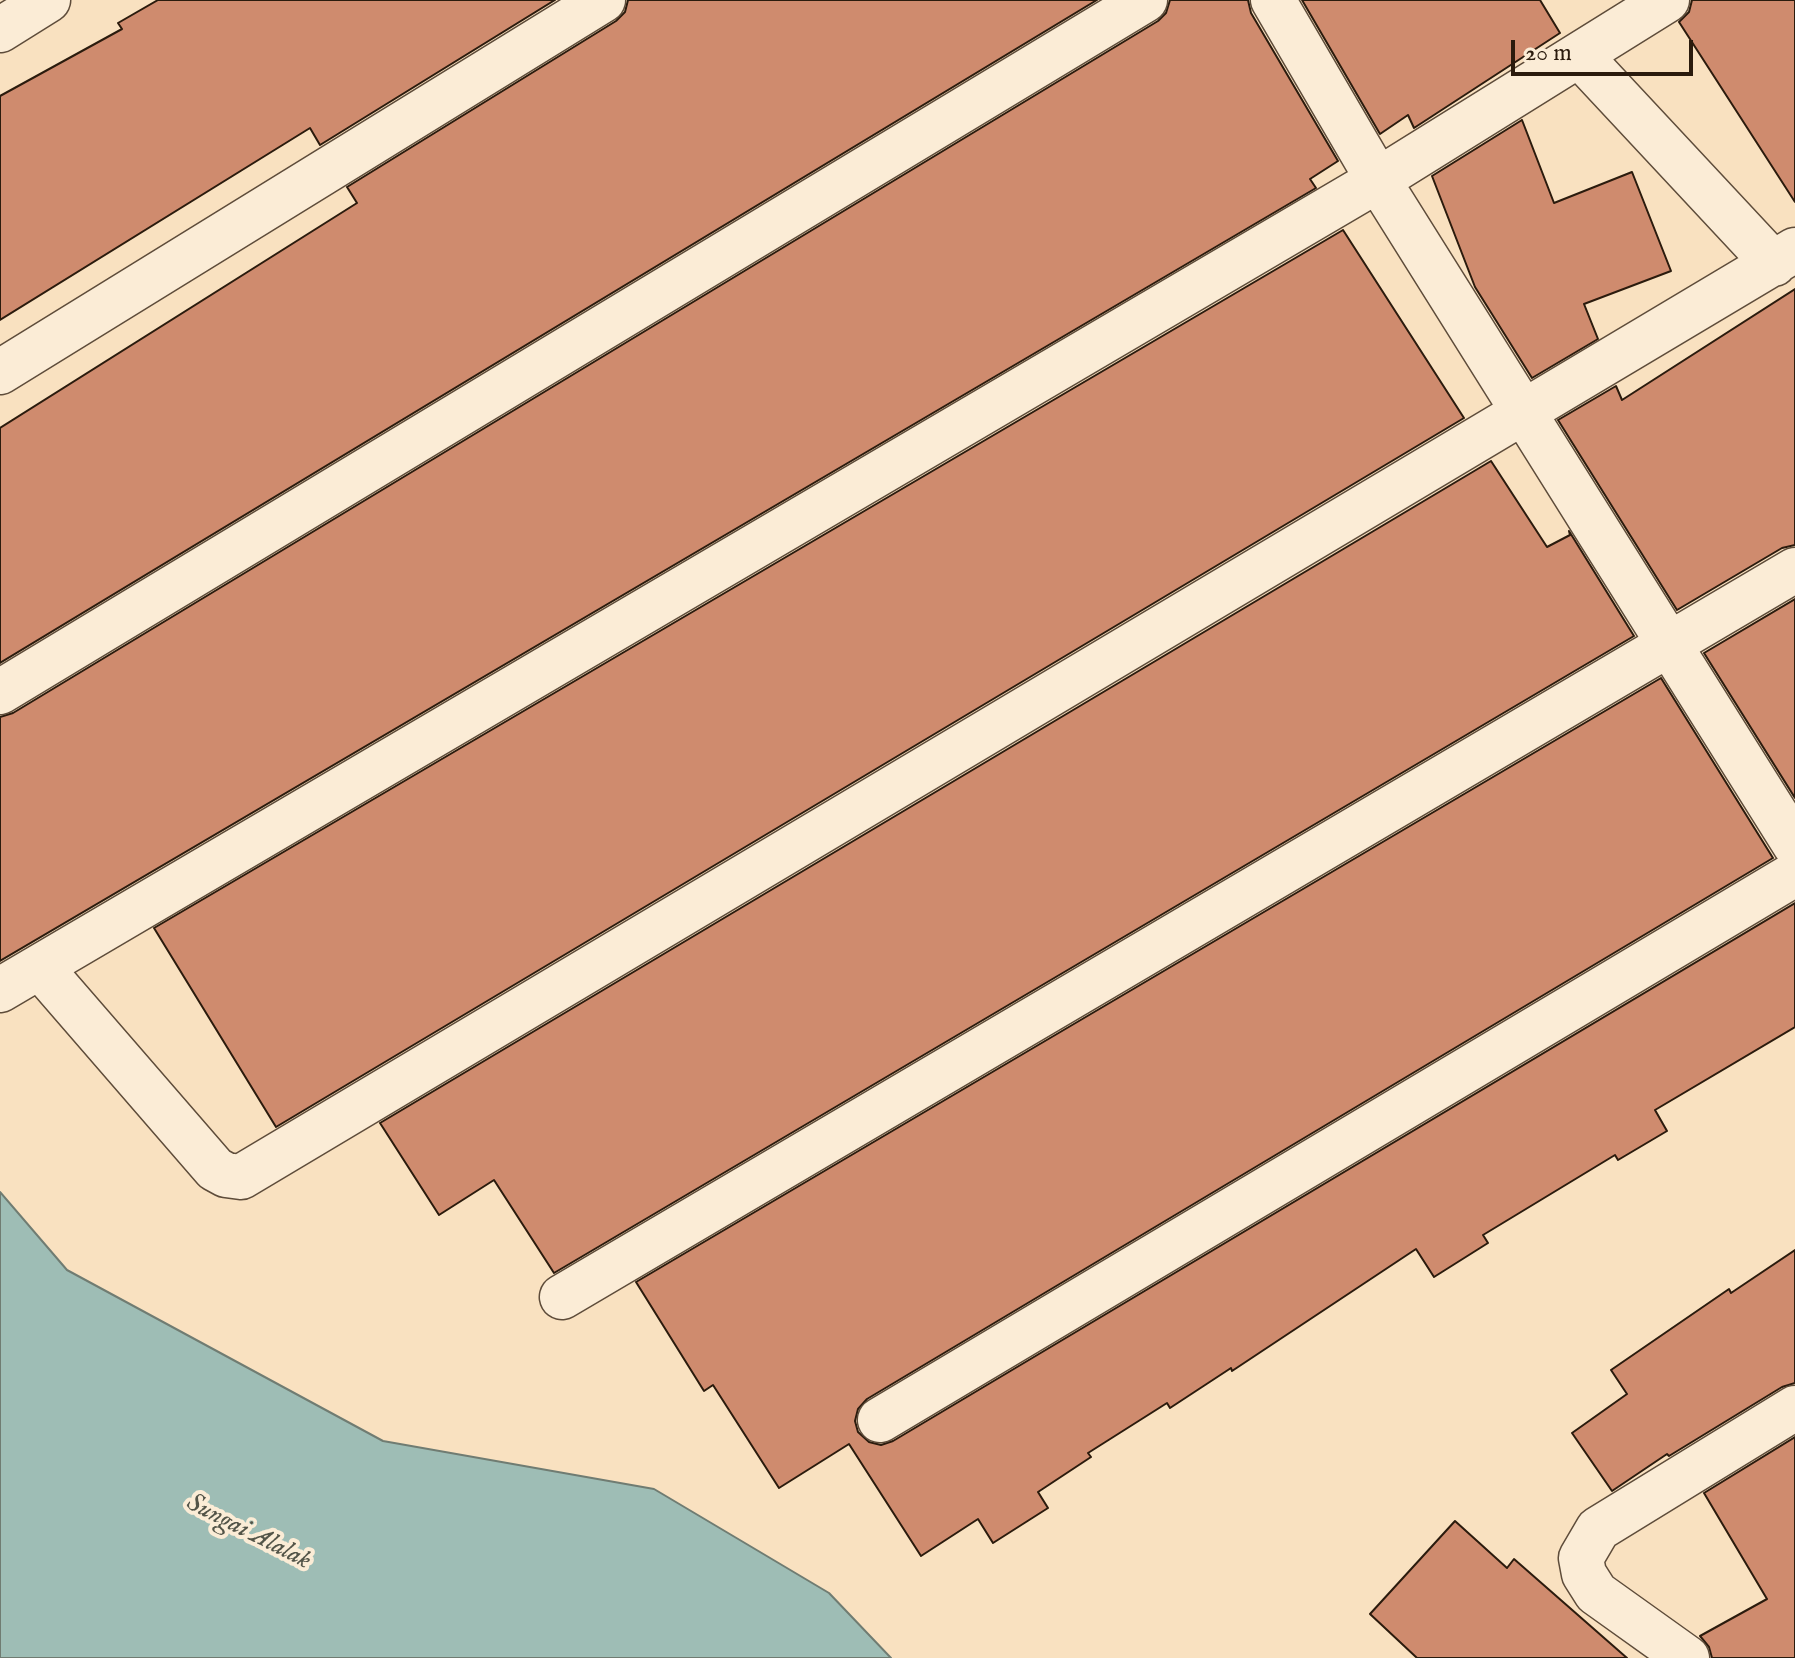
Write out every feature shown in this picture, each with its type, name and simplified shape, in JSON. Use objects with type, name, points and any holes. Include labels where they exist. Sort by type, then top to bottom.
[{"type":"street","points":[[0,30],[48,0]]},
{"type":"street","points":[[0,372],[603,0]]},
{"type":"street","points":[[0,692],[1145,0]]},
{"type":"street","points":[[1273,0],[1378,180],[1795,845]]},
{"type":"street","points":[[0,990],[1378,180],[1667,0]]},
{"type":"street","points":[[40,967],[215,1169],[226,1175],[241,1177],[1784,257],[1579,55]]},
{"type":"street","points":[[562,1297],[1795,570]]},
{"type":"street","points":[[880,1420],[1795,874]]},
{"type":"street","points":[[1687,1658],[1596,1593],[1584,1574],[1581,1558],[1598,1529],[1795,1408]]},
{"type":"water","name":"Sungai Alalak","points":[[0,1192],[67,1270],[383,1441],[654,1489],[829,1593],[891,1658],[0,1658]]},
{"type":"building","points":[[158,0],[555,0],[320,145],[310,128],[0,320],[0,96],[122,29],[118,23]]},
{"type":"building","points":[[628,0],[1097,0],[0,663],[0,428],[357,203],[347,187],[616,21],[625,12]]},
{"type":"building","points":[[1170,0],[1248,0],[1251,13],[1338,161],[1310,179],[1316,188],[0,961],[0,717],[13,713],[1158,21],[1166,13]]},
{"type":"building","points":[[1302,0],[1540,0],[1560,33],[1414,128],[1408,115],[1380,134]]},
{"type":"building","points":[[1692,0],[1795,0],[1795,202],[1679,22],[1689,12]]},
{"type":"building","points":[[1522,120],[1554,203],[1632,172],[1671,271],[1584,304],[1598,339],[1532,378],[1475,287],[1432,176]]},
{"type":"building","points":[[1343,230],[1464,418],[276,1127],[154,928]]},
{"type":"building","points":[[1795,289],[1795,545],[1782,548],[1677,610],[1558,420],[1616,386],[1622,400]]},
{"type":"building","points":[[1491,461],[1547,547],[1570,535],[1569,531],[1634,636],[554,1273],[494,1180],[439,1215],[380,1123]]},
{"type":"building","points":[[1795,599],[1795,798],[1704,653]]},
{"type":"building","points":[[1661,678],[1773,858],[867,1399],[858,1409],[855,1421],[858,1432],[869,1442],[881,1445],[893,1441],[1795,903],[1795,1027],[1655,1110],[1667,1131],[1618,1160],[1615,1155],[1483,1235],[1488,1243],[1434,1277],[1416,1249],[1232,1371],[1231,1368],[1170,1408],[1167,1403],[1088,1453],[1091,1457],[1038,1492],[1048,1508],[993,1543],[978,1519],[921,1556],[849,1444],[779,1488],[713,1385],[704,1391],[636,1282]]},
{"type":"building","points":[[1795,1250],[1795,1383],[1782,1387],[1669,1456],[1667,1454],[1612,1491],[1572,1433],[1627,1394],[1611,1370],[1729,1289],[1731,1293]]},
{"type":"building","points":[[1795,1437],[1795,1658],[1712,1658],[1709,1647],[1700,1636],[1767,1599],[1704,1493]]},
{"type":"building","points":[[1455,1521],[1507,1568],[1514,1559],[1627,1658],[1417,1658],[1370,1614]]}]
